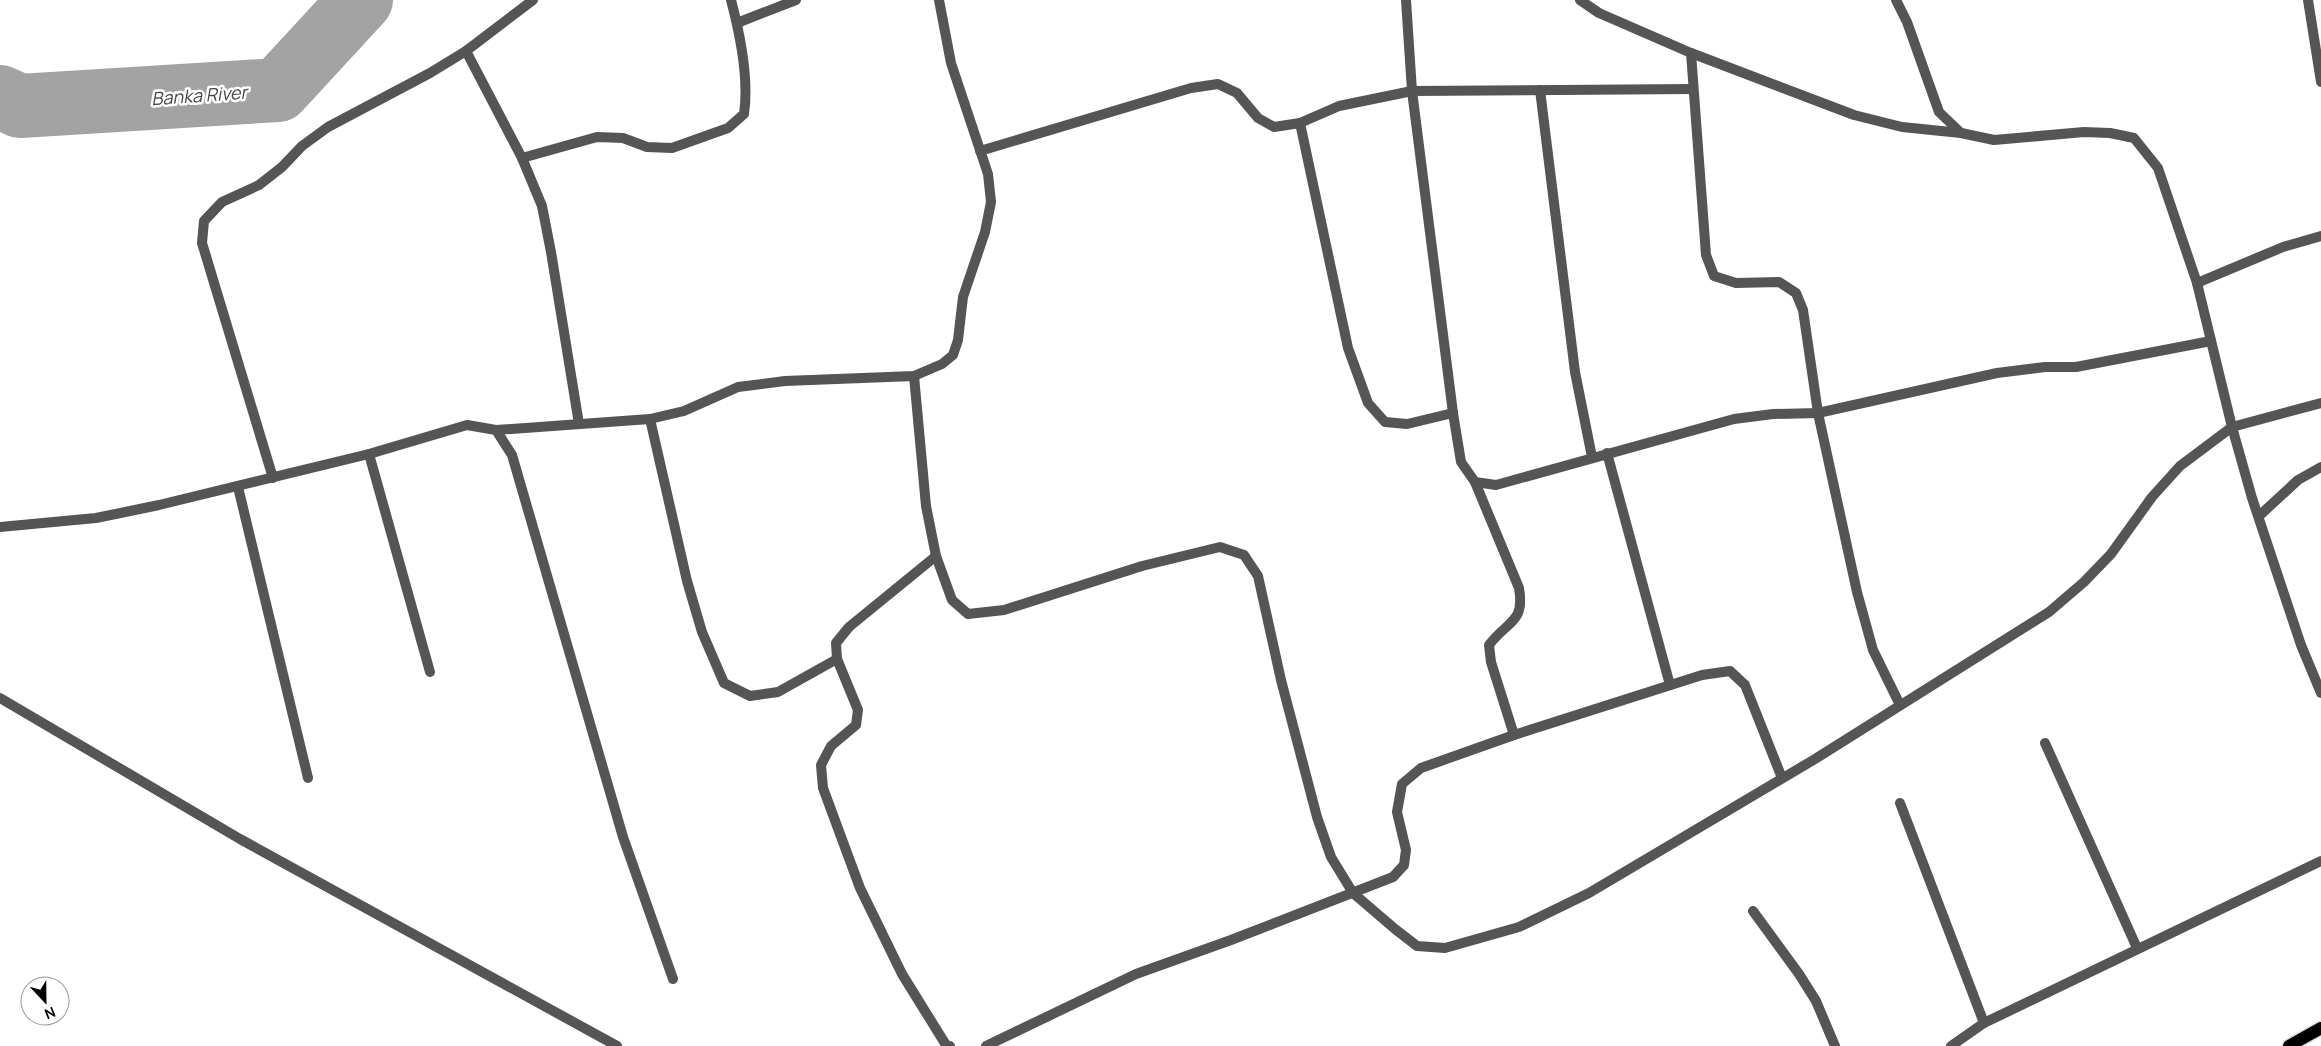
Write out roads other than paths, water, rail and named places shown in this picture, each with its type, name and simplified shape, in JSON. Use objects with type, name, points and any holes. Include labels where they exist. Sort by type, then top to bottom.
[{"type":"main road","points":[[2289,1046],[2321,1028]]},
{"type":"street","points":[[273,478],[202,243],[204,221],[222,202],[259,185],[302,146],[328,127],[430,73],[466,51],[533,0]]},
{"type":"street","points":[[522,158],[597,137],[623,138],[647,147],[672,148],[728,128],[744,114],[746,98],[737,22],[731,0]]},
{"type":"street","points":[[737,22],[796,0]]},
{"type":"street","points":[[0,527],[96,518],[238,487],[369,454],[467,425],[496,430],[650,419],[684,410],[738,388],[785,381],[914,376],[942,364],[953,355],[958,340],[963,296],[985,232],[991,202],[988,174],[950,63],[939,0]]},
{"type":"street","points":[[1406,0],[1412,91],[1453,413],[1461,462],[1475,482],[1519,588],[1522,603],[1517,618],[1500,631],[1489,645],[1491,662],[1514,735]]},
{"type":"street","points":[[1580,0],[1599,13],[1690,53],[1854,115],[1902,127],[1961,133],[1994,140],[2084,132],[2110,133],[2134,138],[2158,168],[2197,283],[2232,427],[2252,498],[2301,645],[2321,693]]},
{"type":"street","points":[[1896,0],[1907,22],[1939,112],[1961,133]]},
{"type":"street","points":[[2308,0],[2321,80]]},
{"type":"street","points":[[466,51],[522,158],[542,206],[552,252],[579,424]]},
{"type":"street","points":[[1690,53],[1706,255],[1714,276],[1736,283],[1779,282],[1796,293],[1803,310],[1818,413],[1857,592],[1873,650],[1900,705]]},
{"type":"street","points":[[980,151],[1191,88],[1218,84],[1237,93],[1258,118],[1274,127],[1300,124],[1339,106],[1412,91],[1694,90]]},
{"type":"street","points":[[1540,90],[1575,372],[1592,457]]},
{"type":"street","points":[[1300,124],[1348,348],[1368,403],[1385,422],[1407,424],[1453,413]]},
{"type":"street","points":[[2197,283],[2283,247],[2321,236]]},
{"type":"street","points":[[1475,482],[1496,484],[1734,418],[1773,414],[1818,413],[1997,373],[2045,367],[2076,367],[2211,342]]},
{"type":"street","points":[[914,376],[926,506],[936,556],[952,600],[968,614],[1004,610],[1142,566],[1220,547],[1244,555],[1258,576],[1280,680],[1317,817],[1331,856],[1353,893],[1417,946],[1445,948],[1518,927],[1589,893],[1900,705],[2049,612],[2084,582],[2111,554],[2152,498],[2180,466],[2232,427],[2321,403]]},
{"type":"street","points":[[650,419],[687,581],[702,632],[724,683],[750,696],[778,692],[837,659]]},
{"type":"street","points":[[496,430],[512,455],[623,837],[673,979]]},
{"type":"street","points":[[1607,453],[1670,685]]},
{"type":"street","points":[[369,454],[430,672]]},
{"type":"street","points":[[2259,516],[2298,480],[2321,467]]},
{"type":"street","points":[[238,487],[308,778]]},
{"type":"street","points":[[936,556],[849,627],[836,643],[837,659],[858,710],[856,725],[831,746],[822,766],[823,788],[860,888],[902,974],[946,1045],[950,1046]]},
{"type":"street","points":[[986,1046],[1136,974],[1394,877],[1404,865],[1406,850],[1397,812],[1402,784],[1421,768],[1514,735],[1702,675],[1730,671],[1745,685],[1782,778]]},
{"type":"street","points":[[0,698],[240,840],[617,1046]]},
{"type":"street","points":[[2045,743],[2137,948]]},
{"type":"street","points":[[1900,803],[1984,1023]]},
{"type":"street","points":[[1951,1046],[1984,1023],[2321,861]]},
{"type":"street","points":[[1753,911],[1799,974],[1816,1001],[1835,1046]]},
{"type":"waterway","name":"Banka River","points":[[0,97],[20,106],[278,90],[361,0]]}]
